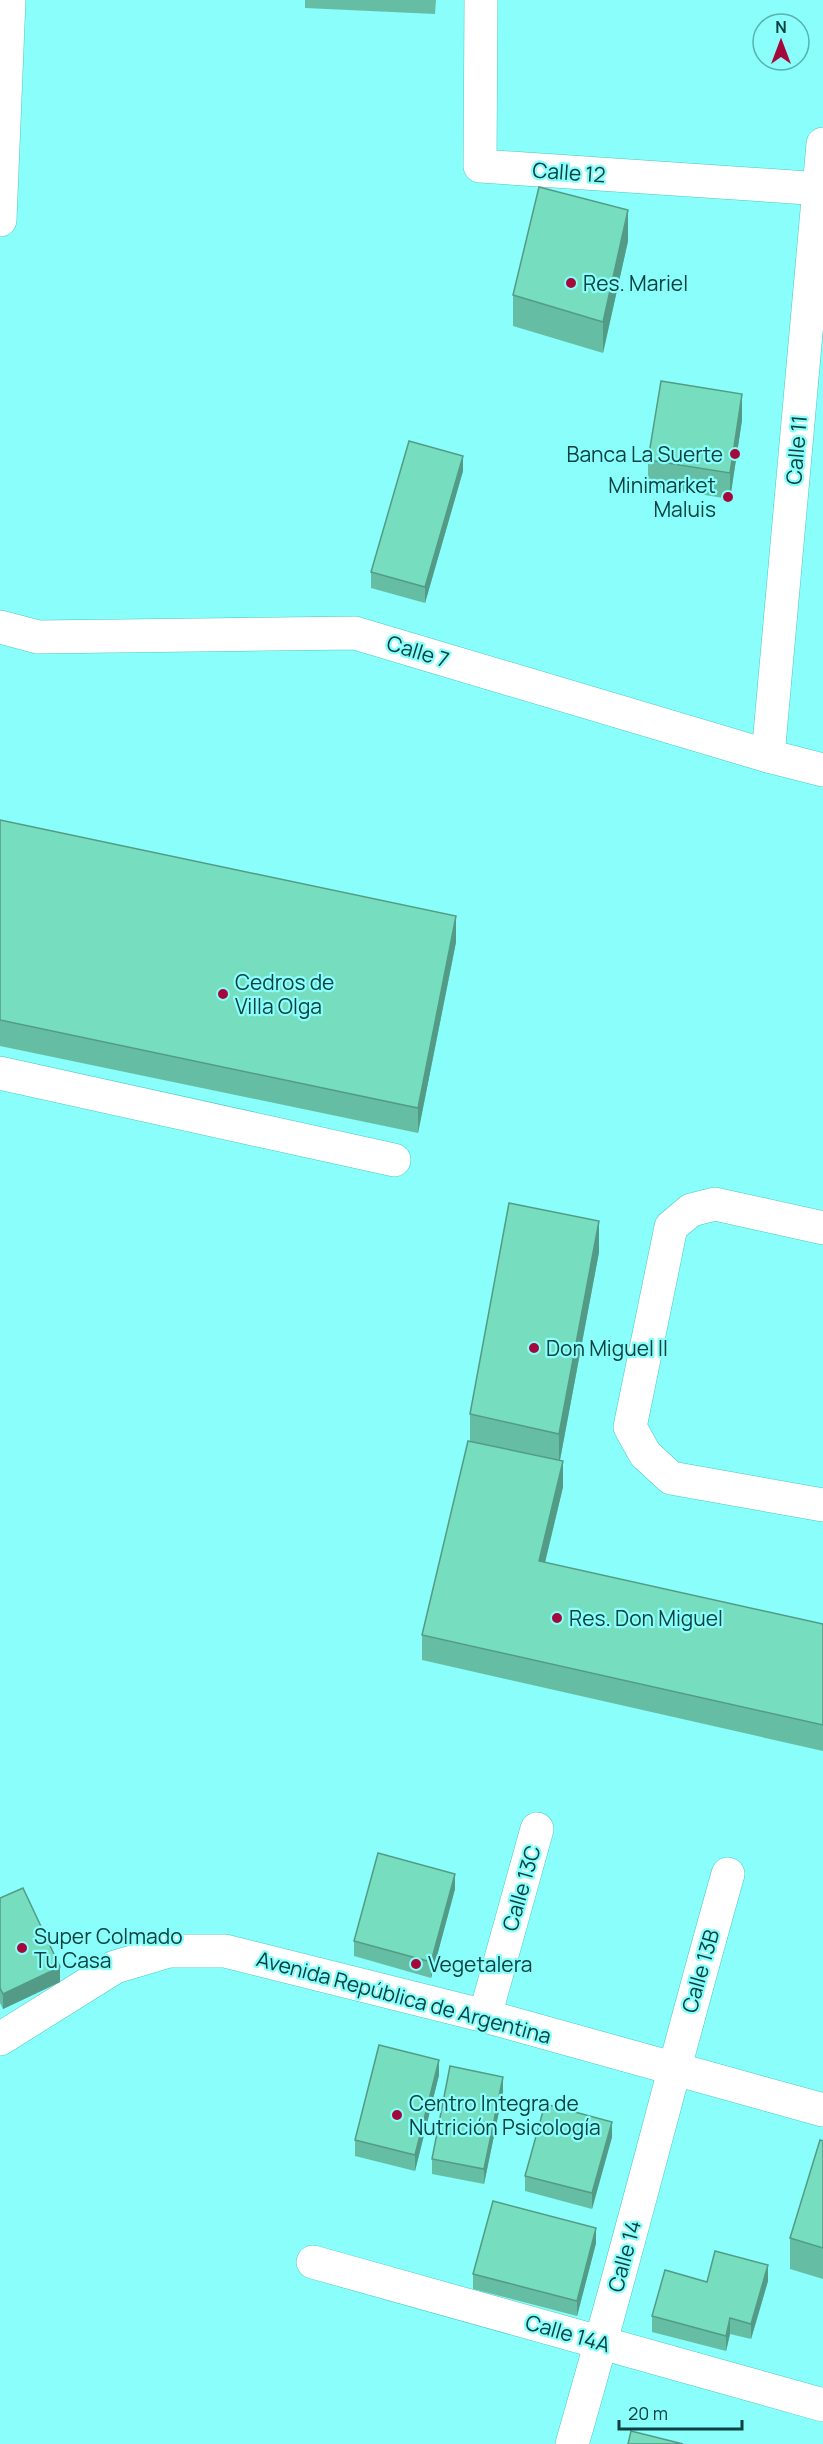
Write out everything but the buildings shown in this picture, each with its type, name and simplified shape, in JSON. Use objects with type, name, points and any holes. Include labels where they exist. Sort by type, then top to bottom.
[{"type":"street","points":[[0,220],[9,0]]},
{"type":"street","name":"Calle 12","points":[[481,0],[480,166],[821,189]]},
{"type":"street","name":"Calle 11","points":[[768,756],[821,189],[823,144]]},
{"type":"street","name":"Calle 7","points":[[0,627],[38,637],[355,633],[768,756],[823,770]]},
{"type":"street","points":[[0,1073],[394,1160]]},
{"type":"street","points":[[823,1228],[715,1204],[691,1210],[671,1227],[630,1428],[645,1454],[671,1478],[823,1504]]},
{"type":"street","name":"Calle 13C","points":[[485,2016],[537,1829]]},
{"type":"street","name":"Calle 13B","points":[[673,2068],[728,1875]]},
{"type":"street","name":"Avenida República de Argentina","points":[[0,2039],[115,1967],[169,1951],[225,1951],[485,2016],[823,2110]]},
{"type":"street","name":"Calle 14","points":[[572,2444],[601,2343],[673,2068]]},
{"type":"street","name":"Calle 14A","points":[[313,2262],[823,2405]]},
{"type":"place","name":"Res. Mariel","points":[[571,283]]},
{"type":"place","name":"Banca La Suerte","points":[[735,454]]},
{"type":"place","name":"Minimarket Maluis","points":[[728,497]]},
{"type":"place","name":"Cedros de Villa Olga","points":[[223,994]]},
{"type":"place","name":"Don Miguel II","points":[[534,1348]]},
{"type":"place","name":"Res. Don Miguel","points":[[557,1618]]},
{"type":"place","name":"Super Colmado Tu Casa","points":[[22,1948]]},
{"type":"place","name":"Vegetalera","points":[[416,1964]]},
{"type":"place","name":"Centro Integra de Nutrición Psicología","points":[[397,2115]]}]
